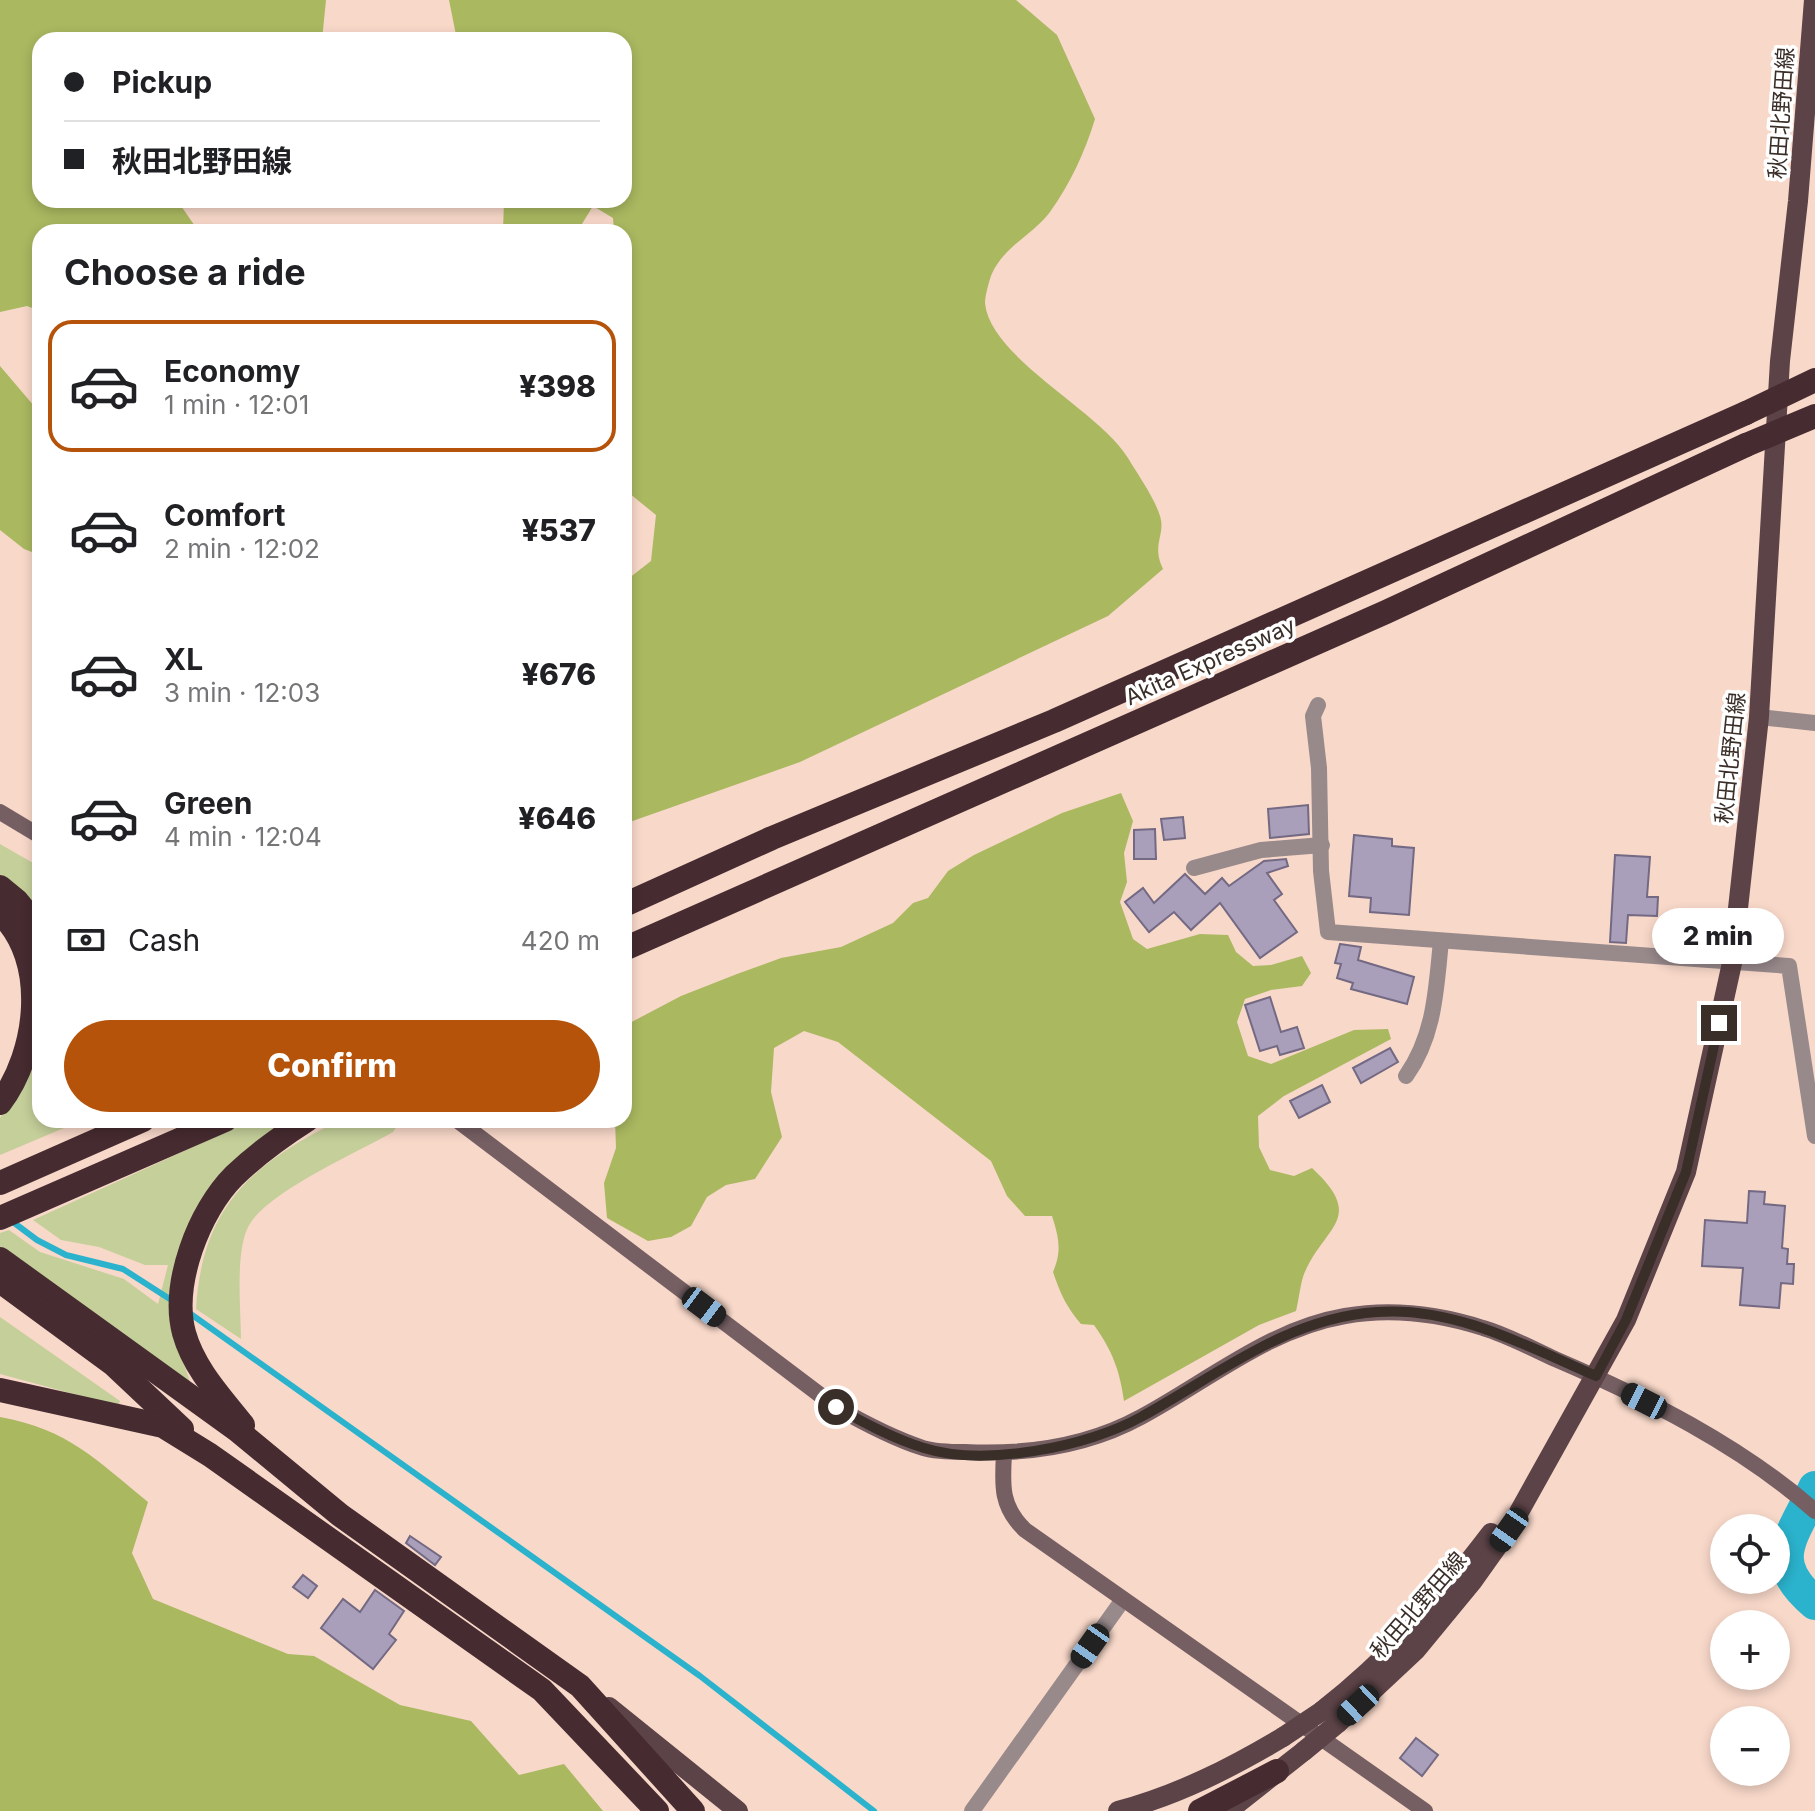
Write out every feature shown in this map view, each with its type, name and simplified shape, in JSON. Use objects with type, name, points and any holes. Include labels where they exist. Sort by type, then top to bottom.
[{"type":"highway","name":"Akita Expressway","points":[[632,901],[772,838],[1096,702],[1815,380]]},
{"type":"highway","name":"Akita Expressway","points":[[632,947],[1386,612],[1815,416]]},
{"type":"highway","points":[[0,887],[32,919]]},
{"type":"highway","points":[[0,913],[27,957],[32,983]]},
{"type":"highway","points":[[0,1103],[13,1086],[30,1034],[32,1014]]},
{"type":"highway","points":[[0,1183],[125,1128]]},
{"type":"highway","points":[[0,1218],[207,1128]]},
{"type":"highway","points":[[270,1458],[202,1374],[184,1332],[186,1260],[232,1178],[297,1128]]},
{"type":"highway","points":[[0,1259],[237,1430],[340,1515],[580,1686],[693,1811]]},
{"type":"highway","points":[[0,1281],[113,1364],[210,1455]]},
{"type":"highway","points":[[0,1390],[163,1426],[210,1455],[542,1690],[657,1811]]},
{"type":"highway","points":[[1200,1811],[1277,1771]]},
{"type":"main road","name":"秋田北野田線","points":[[1228,1811],[1304,1751],[1330,1717],[1405,1640],[1536,1483],[1626,1320],[1686,1172],[1732,963],[1759,717],[1780,361],[1811,99],[1814,0]]},
{"type":"main road","points":[[580,1686],[738,1811]]},
{"type":"main road","name":"秋田北野田線","points":[[1283,1737],[1330,1717]]},
{"type":"main road","points":[[1118,1811],[1192,1786],[1283,1737]]},
{"type":"main road","points":[[1158,1811],[1246,1770],[1283,1737]]},
{"type":"street","points":[[1318,705],[1313,716],[1321,871],[1328,932],[1789,966],[1815,1136]]},
{"type":"street","points":[[1759,717],[1815,723]]},
{"type":"street","points":[[0,812],[32,831]]},
{"type":"street","points":[[1194,868],[1261,850],[1322,845]]},
{"type":"street","points":[[1406,1076],[1421,1053],[1433,1016],[1441,941]]},
{"type":"street","points":[[468,1128],[836,1407],[878,1431],[927,1449],[1004,1454],[1045,1451],[1115,1429],[1254,1349],[1308,1325],[1379,1312],[1431,1315],[1485,1328],[1596,1376],[1693,1426],[1779,1480],[1815,1511]]},
{"type":"street","points":[[1004,1454],[1002,1492],[1011,1516],[1122,1601],[1425,1811]]},
{"type":"street","points":[[972,1811],[1122,1601]]},
{"type":"green space","points":[[0,0],[326,0],[323,32],[32,32],[32,208],[182,208],[194,224],[32,224],[32,308],[27,306],[0,312]]},
{"type":"green space","points":[[449,0],[1016,0],[1057,35],[1095,119],[1082,156],[1064,190],[1043,220],[1001,259],[990,279],[985,303],[991,323],[1005,344],[1094,421],[1128,458],[1160,516],[1158,553],[1163,569],[1108,616],[800,762],[632,821],[632,576],[651,561],[656,515],[632,496],[632,224],[613,224],[613,218],[596,208],[632,208],[632,32],[455,32]]},
{"type":"green space","points":[[504,208],[592,208],[582,224],[503,224]]},
{"type":"green space","points":[[0,366],[32,404],[32,552],[0,530]]},
{"type":"green space","points":[[1121,793],[1133,821],[1124,853],[1127,882],[1120,902],[1133,939],[1147,949],[1200,934],[1228,935],[1236,952],[1253,966],[1271,965],[1302,956],[1311,973],[1302,986],[1271,990],[1245,999],[1237,1022],[1248,1056],[1271,1064],[1354,1030],[1388,1029],[1391,1039],[1284,1096],[1258,1116],[1259,1147],[1270,1170],[1294,1176],[1312,1168],[1337,1199],[1339,1211],[1336,1222],[1304,1274],[1296,1311],[1259,1325],[1124,1401],[1117,1370],[1106,1343],[1094,1325],[1081,1324],[1058,1287],[1053,1272],[1058,1244],[1052,1216],[1025,1216],[1007,1196],[991,1161],[838,1042],[804,1031],[774,1048],[771,1092],[782,1137],[755,1179],[726,1185],[707,1197],[691,1226],[671,1237],[648,1241],[607,1218],[604,1183],[616,1148],[615,1128],[632,1128],[632,1022],[681,996],[737,974],[781,958],[841,947],[893,923],[913,903],[928,898],[948,871],[974,855],[1062,813]]},
{"type":"green space","points":[[0,844],[32,862],[32,908],[0,879]]},
{"type":"green space","points":[[19,922],[32,936],[32,1128],[64,1128],[0,1155],[0,1118],[23,1082]]},
{"type":"green space","points":[[234,1128],[284,1128],[205,1198],[179,1350],[193,1390],[0,1248],[0,1233],[9,1230],[40,1252],[124,1279],[158,1304],[168,1265],[145,1265],[99,1247],[61,1240],[33,1220]]},
{"type":"green space","points":[[324,1128],[396,1128],[296,1185],[251,1222],[240,1262],[241,1339],[196,1309],[200,1273],[209,1242],[221,1215],[238,1192],[282,1153]]},
{"type":"green space","points":[[0,1317],[120,1401],[118,1406],[0,1374]]},
{"type":"green space","points":[[0,1417],[24,1422],[63,1438],[148,1502],[132,1553],[153,1599],[288,1654],[314,1656],[400,1705],[471,1721],[519,1775],[564,1764],[603,1811],[0,1811]]},
{"type":"building","points":[[1308,805],[1309,834],[1270,838],[1268,809]]},
{"type":"building","points":[[1183,817],[1185,838],[1164,840],[1161,819]]},
{"type":"building","points":[[1155,829],[1156,859],[1134,859],[1134,830]]},
{"type":"building","points":[[1354,835],[1392,839],[1392,846],[1414,848],[1409,915],[1370,912],[1371,898],[1349,896]]},
{"type":"building","points":[[1615,855],[1650,857],[1647,897],[1658,897],[1657,916],[1628,915],[1626,943],[1610,942]]},
{"type":"building","points":[[1286,859],[1288,866],[1267,873],[1282,894],[1274,900],[1297,932],[1260,958],[1220,903],[1191,930],[1174,912],[1149,932],[1125,902],[1143,888],[1154,903],[1185,874],[1205,894],[1222,878],[1229,886],[1264,861]]},
{"type":"building","points":[[1685,912],[1702,912],[1701,935],[1684,934]]},
{"type":"building","points":[[1340,944],[1361,947],[1358,960],[1414,977],[1407,1004],[1351,989],[1353,983],[1337,978],[1341,964],[1335,963]]},
{"type":"building","points":[[1270,997],[1281,1032],[1297,1027],[1304,1048],[1280,1055],[1277,1046],[1260,1051],[1245,1005]]},
{"type":"building","points":[[1390,1048],[1398,1062],[1361,1083],[1353,1068]]},
{"type":"building","points":[[1322,1085],[1330,1102],[1299,1118],[1290,1101]]},
{"type":"building","points":[[1749,1191],[1765,1192],[1764,1204],[1785,1206],[1782,1248],[1788,1249],[1787,1264],[1794,1264],[1793,1284],[1781,1283],[1779,1308],[1740,1305],[1743,1268],[1702,1266],[1705,1220],[1747,1223]]},
{"type":"building","points":[[410,1536],[441,1557],[435,1565],[406,1543]]},
{"type":"building","points":[[303,1575],[317,1586],[308,1598],[293,1587]]},
{"type":"building","points":[[375,1590],[404,1611],[389,1634],[396,1640],[373,1669],[321,1628],[343,1599],[360,1612]]},
{"type":"building","points":[[1416,1738],[1438,1755],[1422,1776],[1400,1758]]},
{"type":"waterway","points":[[9,1219],[37,1240],[66,1255],[123,1269],[176,1303]]},
{"type":"waterway","points":[[188,1312],[700,1676],[874,1811]]},
{"type":"waterway","points":[[1815,1488],[1792,1535],[1787,1561],[1800,1588],[1815,1603]]},
{"type":"route","points":[[836,1407],[878,1431],[927,1449],[1004,1454],[1045,1451],[1079,1442],[1141,1417],[1254,1349],[1308,1325],[1379,1312],[1431,1315],[1485,1328],[1596,1376],[1626,1320],[1686,1172],[1719,1023]]}]
